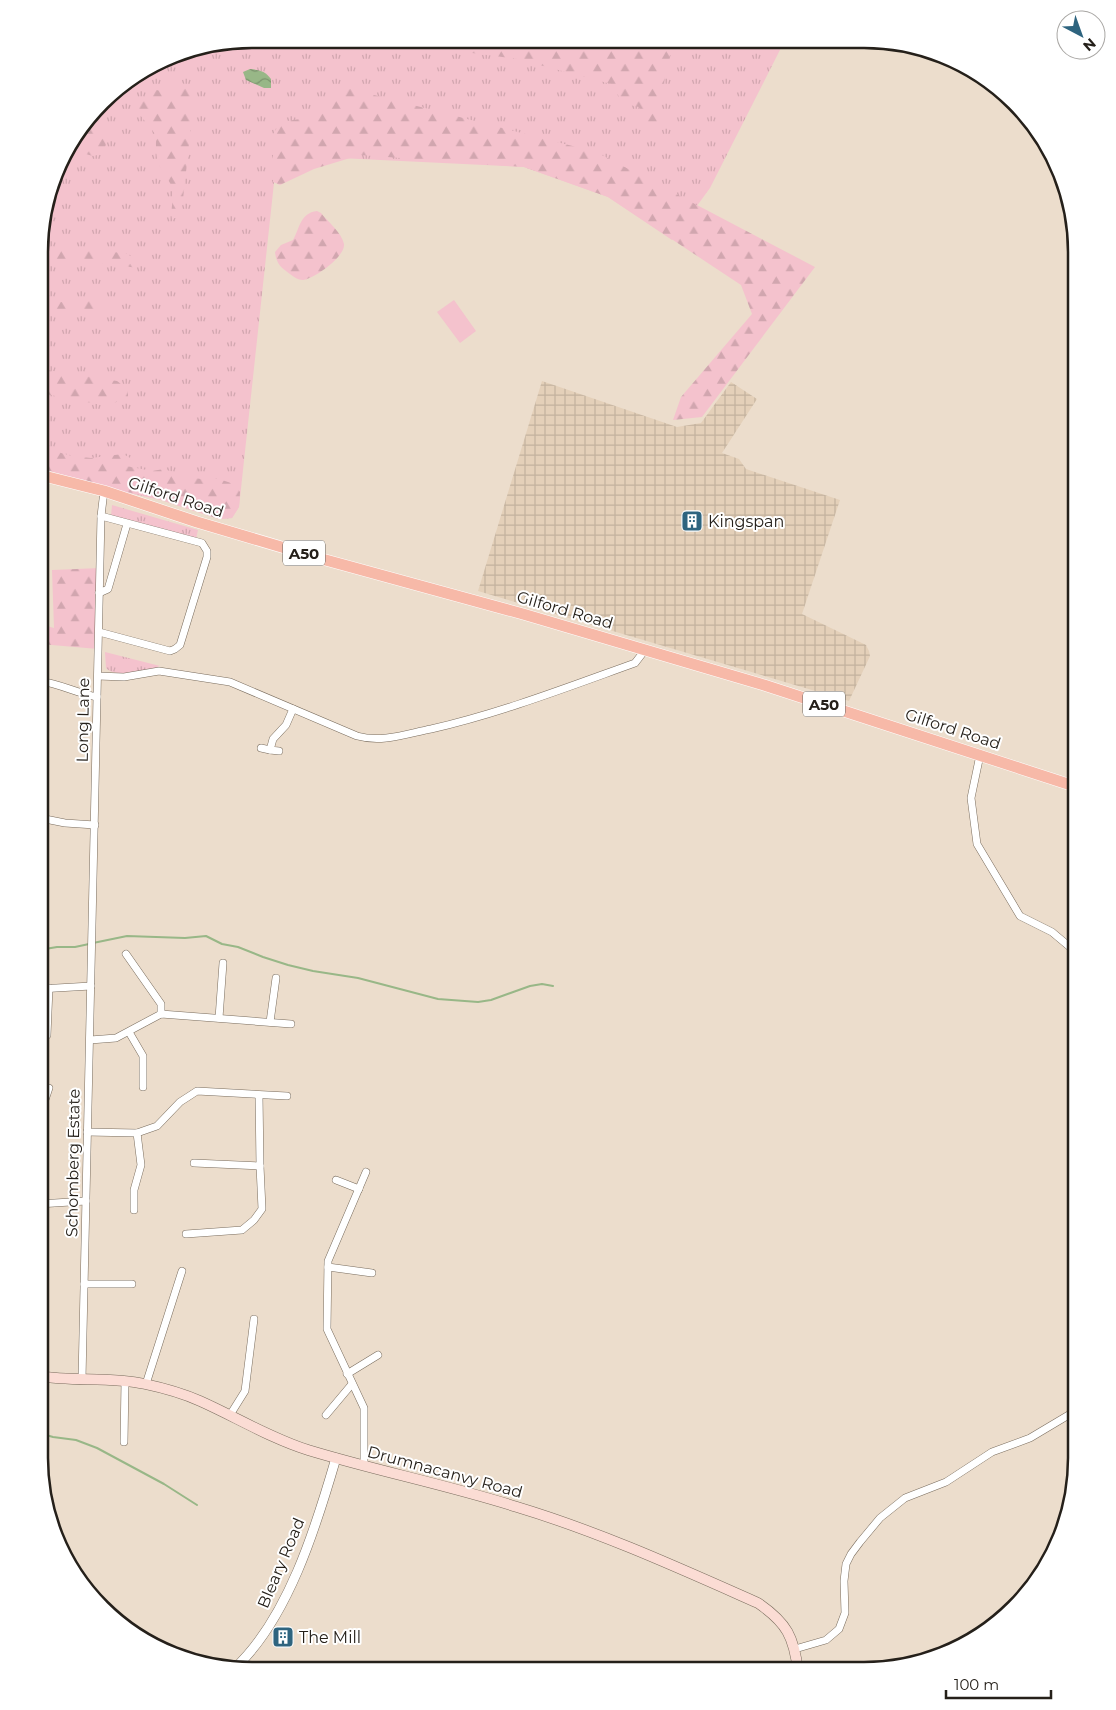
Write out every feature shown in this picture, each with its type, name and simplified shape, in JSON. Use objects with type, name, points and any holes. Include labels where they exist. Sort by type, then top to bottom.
[{"type":"main road","name":"Gilford Road","points":[[48,477],[104,491],[197,522],[322,559],[764,685],[1068,785]]},
{"type":"main road","name":"Drumnacanvy Road","points":[[48,1377],[146,1384],[170,1390],[198,1400],[280,1440],[364,1466],[478,1495],[607,1537],[758,1604],[780,1620],[789,1634],[795,1649],[797,1662]]},
{"type":"street","name":"Long Lane","points":[[92,948],[101,516],[104,491]]},
{"type":"street","points":[[99,632],[170,650],[180,646],[207,557],[207,551],[202,543],[101,516]]},
{"type":"street","points":[[100,593],[108,588],[127,524]]},
{"type":"street","points":[[98,676],[124,677],[159,671],[230,682],[357,736],[384,739],[464,721],[528,702],[635,663],[645,650]]},
{"type":"street","points":[[48,682],[97,697]]},
{"type":"street","points":[[270,750],[273,739],[286,725],[293,709]]},
{"type":"street","points":[[261,748],[279,752]]},
{"type":"street","points":[[980,755],[971,798],[977,844],[1020,916],[1052,932],[1068,945]]},
{"type":"street","points":[[48,820],[95,825]]},
{"type":"street","name":"Schomberg Estate","points":[[82,1379],[92,948]]},
{"type":"street","points":[[126,954],[161,1004],[161,1014]]},
{"type":"street","points":[[219,1018],[224,963]]},
{"type":"street","points":[[270,1022],[276,978]]},
{"type":"street","points":[[48,1012],[49,988],[91,986]]},
{"type":"street","points":[[90,1040],[116,1038],[161,1014],[291,1024]]},
{"type":"street","points":[[129,1032],[143,1056],[144,1086]]},
{"type":"street","points":[[87,1132],[137,1132],[157,1126],[180,1102],[197,1091],[287,1096]]},
{"type":"street","points":[[186,1234],[242,1230],[254,1220],[262,1208],[259,1095]]},
{"type":"street","points":[[134,1210],[134,1190],[141,1165],[137,1132]]},
{"type":"street","points":[[194,1163],[260,1166]]},
{"type":"street","points":[[364,1466],[364,1408],[327,1329],[328,1261],[366,1172]]},
{"type":"street","points":[[336,1180],[359,1189]]},
{"type":"street","points":[[48,1203],[86,1201]]},
{"type":"street","points":[[328,1267],[372,1273]]},
{"type":"street","points":[[146,1384],[182,1271]]},
{"type":"street","points":[[84,1284],[132,1284]]},
{"type":"street","points":[[230,1415],[245,1390],[254,1319]]},
{"type":"street","points":[[347,1374],[378,1355]]},
{"type":"street","points":[[124,1442],[125,1382]]},
{"type":"street","points":[[326,1415],[352,1384]]},
{"type":"street","points":[[795,1649],[826,1640],[839,1629],[845,1613],[844,1581],[846,1564],[851,1554],[880,1518],[905,1498],[946,1482],[992,1452],[1030,1438],[1068,1415]]},
{"type":"street","name":"Bleary Road","points":[[242,1662],[269,1629],[300,1565],[336,1458]]},
{"type":"shaded area","points":[[542,381],[677,427],[701,423],[731,382],[757,399],[722,453],[739,459],[746,469],[840,500],[802,614],[866,645],[870,656],[849,701],[478,591]]},
{"type":"green space","points":[[238,48],[781,48],[710,188],[672,240],[608,197],[524,167],[277,155],[239,507],[232,518],[219,519],[161,500],[120,491],[48,470],[48,238],[54,199],[63,174],[75,150],[90,127],[107,107],[138,82],[186,58],[212,51]]},
{"type":"green space","points":[[458,48],[672,48],[667,64],[656,136],[647,137],[642,112],[639,107],[622,100],[611,84],[517,59],[457,51]]},
{"type":"green space","points":[[182,83],[192,88],[190,136],[182,208],[178,217],[172,219],[173,191],[158,162],[156,135],[137,111],[139,103],[155,90],[167,91]]},
{"type":"green space","points":[[339,86],[596,152],[815,267],[702,417],[673,420],[681,397],[752,314],[741,285],[608,197],[524,167],[360,155],[314,169],[280,185],[273,182],[273,134],[281,122],[312,117]]},
{"type":"green space","points":[[97,119],[105,133],[106,143],[102,154],[93,156],[74,151]]},
{"type":"green space","points":[[317,211],[321,213],[341,236],[344,244],[343,249],[340,255],[328,266],[314,276],[301,280],[281,267],[275,252],[281,245],[293,240],[301,222],[307,215]]},
{"type":"green space","points":[[48,247],[125,253],[140,261],[139,265],[135,267],[48,260]]},
{"type":"green space","points":[[83,298],[101,300],[107,305],[101,309],[85,313],[48,313],[48,302],[65,302]]},
{"type":"green space","points":[[454,300],[476,331],[460,343],[437,312]]},
{"type":"green space","points":[[48,370],[117,381],[128,389],[128,397],[107,406],[48,395]]},
{"type":"green space","points":[[48,449],[72,456],[91,458],[123,454],[132,459],[126,466],[152,471],[164,469],[187,477],[201,479],[219,479],[234,484],[240,492],[239,507],[232,518],[219,519],[161,500],[48,470]]},
{"type":"green space","points":[[112,505],[198,530],[196,539],[111,516]]},
{"type":"green space","points":[[100,568],[98,649],[48,645],[48,626],[54,628],[52,570]]},
{"type":"green space","points":[[105,652],[160,666],[148,670],[116,673],[106,668]]},
{"type":"water","points":[[250,69],[259,70],[267,74],[271,79],[271,88],[264,88],[246,80],[243,72]]},
{"type":"waterway","points":[[93,943],[127,936],[185,938],[206,936],[222,944],[238,947],[288,965],[358,978],[438,999],[478,1002],[491,1000],[530,986],[542,984],[553,986]]},
{"type":"waterway","points":[[48,948],[89,944]]},
{"type":"waterway","points":[[48,1436],[76,1440],[97,1448],[164,1484],[197,1505]]},
{"type":"place","name":"Kingspan","points":[[692,521]]},
{"type":"place","name":"The Mill","points":[[283,1637]]}]
